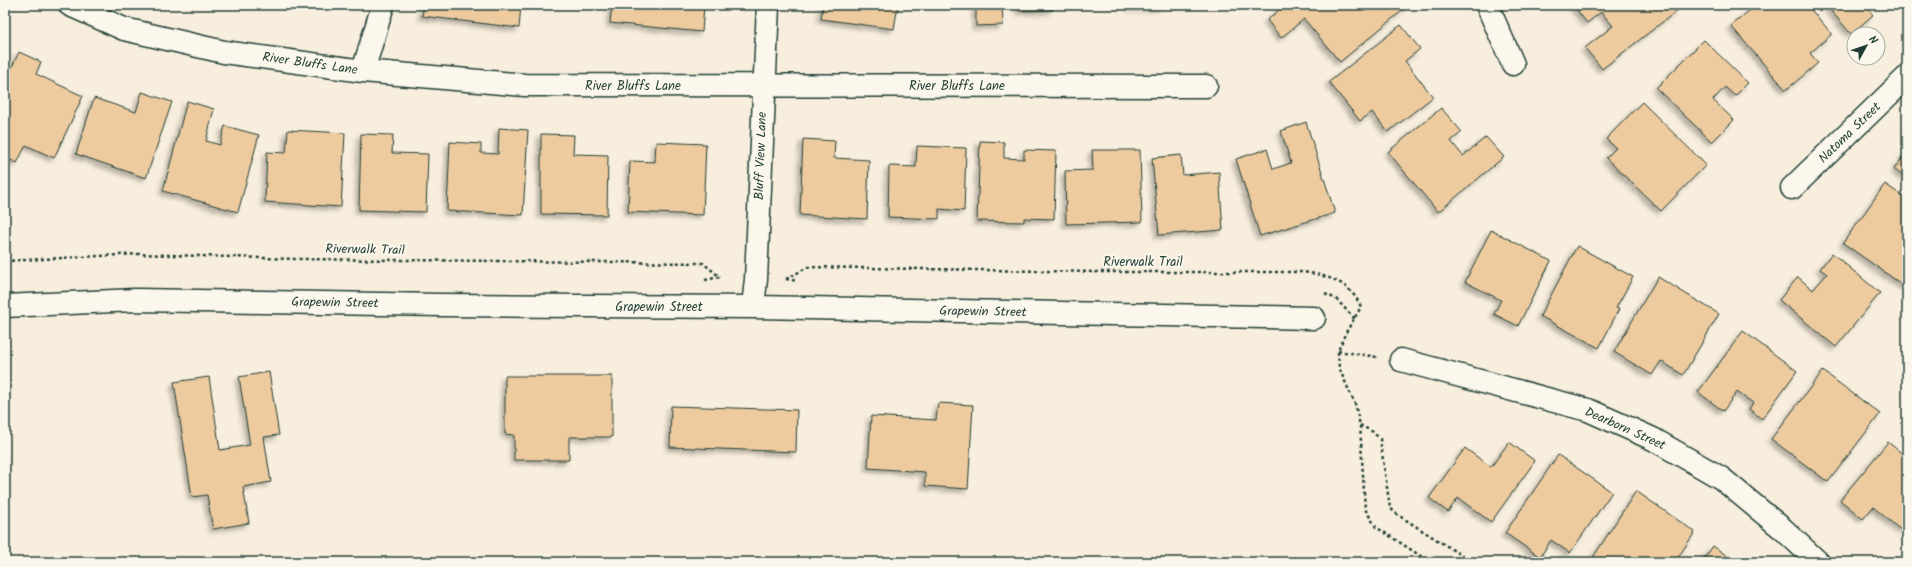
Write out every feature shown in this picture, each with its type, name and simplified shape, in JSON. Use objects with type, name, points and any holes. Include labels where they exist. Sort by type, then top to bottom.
[{"type":"street","name":"River Bluffs Lane","points":[[70,5],[124,29],[224,52],[363,71],[525,85],[1206,86]]},
{"type":"street","points":[[363,71],[383,5]]},
{"type":"street","name":"Bluff View Lane","points":[[753,307],[756,279],[768,5]]},
{"type":"street","points":[[1487,5],[1513,64]]},
{"type":"street","name":"Natoma Street","points":[[1792,188],[1907,77]]},
{"type":"street","name":"Grapewin Street","points":[[5,306],[135,300],[441,305],[753,307],[1314,318]]},
{"type":"street","name":"Dearborn Street","points":[[1401,360],[1588,410],[1652,439],[1721,478],[1784,530],[1818,562]]},
{"type":"path","name":"Riverwalk Trail","points":[[5,261],[138,254],[295,259],[703,263],[720,277]]},
{"type":"path","name":"Riverwalk Trail","points":[[786,279],[808,267],[1098,272],[1304,272],[1327,276],[1349,288],[1357,298],[1361,307],[1345,334],[1338,351],[1339,368],[1355,404],[1360,425],[1365,509],[1376,527],[1430,562]]},
{"type":"path","points":[[1338,351],[1401,360]]},
{"type":"path","points":[[1360,425],[1373,432],[1380,439],[1390,508],[1398,515],[1472,562]]},
{"type":"building","points":[[424,5],[521,5],[519,28],[422,16]]},
{"type":"building","points":[[612,5],[704,5],[702,32],[610,23]]},
{"type":"building","points":[[823,5],[898,5],[894,29],[821,19]]},
{"type":"building","points":[[976,5],[1002,5],[1003,25],[976,26]]},
{"type":"building","points":[[1019,5],[1053,5],[1053,10],[1019,11]]},
{"type":"building","points":[[1131,5],[1162,5],[1162,7],[1131,8]]},
{"type":"building","points":[[1285,5],[1409,5],[1340,62],[1304,19],[1281,38],[1267,20]]},
{"type":"building","points":[[1573,5],[1674,5],[1678,10],[1602,69],[1585,48],[1613,26],[1601,12],[1587,23]]},
{"type":"building","points":[[1756,5],[1807,5],[1832,34],[1810,53],[1818,63],[1786,90],[1731,26]]},
{"type":"building","points":[[1826,5],[1865,5],[1873,15],[1860,26],[1846,26],[1846,28]]},
{"type":"building","points":[[1401,25],[1420,49],[1405,61],[1433,97],[1388,132],[1372,112],[1360,121],[1329,82]]},
{"type":"building","points":[[1704,40],[1748,83],[1735,96],[1725,87],[1713,100],[1734,120],[1712,142],[1656,88]]},
{"type":"building","points":[[19,52],[41,62],[36,74],[83,96],[54,158],[26,145],[17,163],[5,157],[5,82]]},
{"type":"building","points":[[142,92],[172,102],[146,178],[76,154],[94,98],[136,112]]},
{"type":"building","points":[[187,101],[214,109],[206,141],[220,145],[225,126],[259,135],[238,212],[163,191]]},
{"type":"building","points":[[1642,102],[1706,165],[1661,211],[1606,158],[1616,148],[1606,139]]},
{"type":"building","points":[[1441,108],[1462,132],[1451,141],[1463,156],[1486,137],[1504,157],[1438,212],[1388,152]]},
{"type":"building","points":[[1306,122],[1335,213],[1260,236],[1236,159],[1267,149],[1273,169],[1291,163],[1281,131]]},
{"type":"building","points":[[499,128],[528,130],[523,215],[447,211],[450,142],[481,144],[481,153],[498,154]]},
{"type":"building","points":[[288,130],[345,133],[341,207],[265,202],[267,152],[286,153]]},
{"type":"building","points":[[361,134],[393,135],[392,153],[428,154],[426,212],[359,210]]},
{"type":"building","points":[[541,134],[574,135],[573,154],[608,155],[607,215],[541,214]]},
{"type":"building","points":[[803,139],[835,141],[834,158],[869,160],[867,219],[800,215]]},
{"type":"building","points":[[980,141],[1004,142],[1004,158],[1024,159],[1024,150],[1056,151],[1054,219],[1024,218],[1024,222],[977,221]]},
{"type":"building","points":[[656,142],[706,144],[703,215],[628,212],[630,161],[655,162]]},
{"type":"building","points":[[917,146],[966,148],[964,211],[939,209],[939,219],[888,217],[889,166],[916,167]]},
{"type":"building","points":[[1092,150],[1140,150],[1142,222],[1066,224],[1065,171],[1093,170]]},
{"type":"building","points":[[1907,152],[1907,179],[1894,169]]},
{"type":"building","points":[[1181,155],[1183,175],[1219,172],[1223,230],[1159,235],[1152,158]]},
{"type":"building","points":[[1885,184],[1907,199],[1907,288],[1843,243]]},
{"type":"building","points":[[1491,230],[1551,261],[1518,326],[1494,314],[1501,300],[1465,282]]},
{"type":"building","points":[[1577,246],[1633,277],[1616,308],[1619,309],[1599,348],[1540,316]]},
{"type":"building","points":[[1832,253],[1880,293],[1836,347],[1779,300],[1798,277],[1813,290],[1827,274],[1820,269]]},
{"type":"building","points":[[1658,277],[1719,314],[1683,375],[1661,361],[1652,375],[1614,352]]},
{"type":"building","points":[[1743,331],[1797,371],[1762,419],[1749,409],[1753,403],[1737,392],[1723,411],[1698,392]]},
{"type":"building","points":[[1823,371],[1880,414],[1828,482],[1771,439]]},
{"type":"building","points":[[269,372],[279,435],[264,437],[271,482],[243,487],[249,523],[213,529],[207,495],[192,497],[174,382],[209,377],[220,450],[250,445],[239,377]]},
{"type":"building","points":[[505,376],[612,376],[612,437],[569,437],[569,460],[514,460],[514,435],[505,434]]},
{"type":"building","points":[[938,403],[973,405],[968,489],[925,486],[925,472],[868,468],[871,416],[936,420]]},
{"type":"building","points":[[671,406],[797,410],[796,452],[670,447]]},
{"type":"building","points":[[1509,442],[1535,461],[1491,522],[1458,498],[1448,512],[1429,498],[1465,448],[1491,467]]},
{"type":"building","points":[[1888,442],[1905,456],[1907,453],[1907,525],[1902,531],[1873,507],[1863,519],[1840,500]]},
{"type":"building","points":[[1558,455],[1612,492],[1570,553],[1551,540],[1540,557],[1505,533]]},
{"type":"building","points":[[1636,491],[1695,532],[1675,562],[1590,562]]},
{"type":"building","points":[[1713,546],[1733,560],[1731,562],[1702,562]]}]
